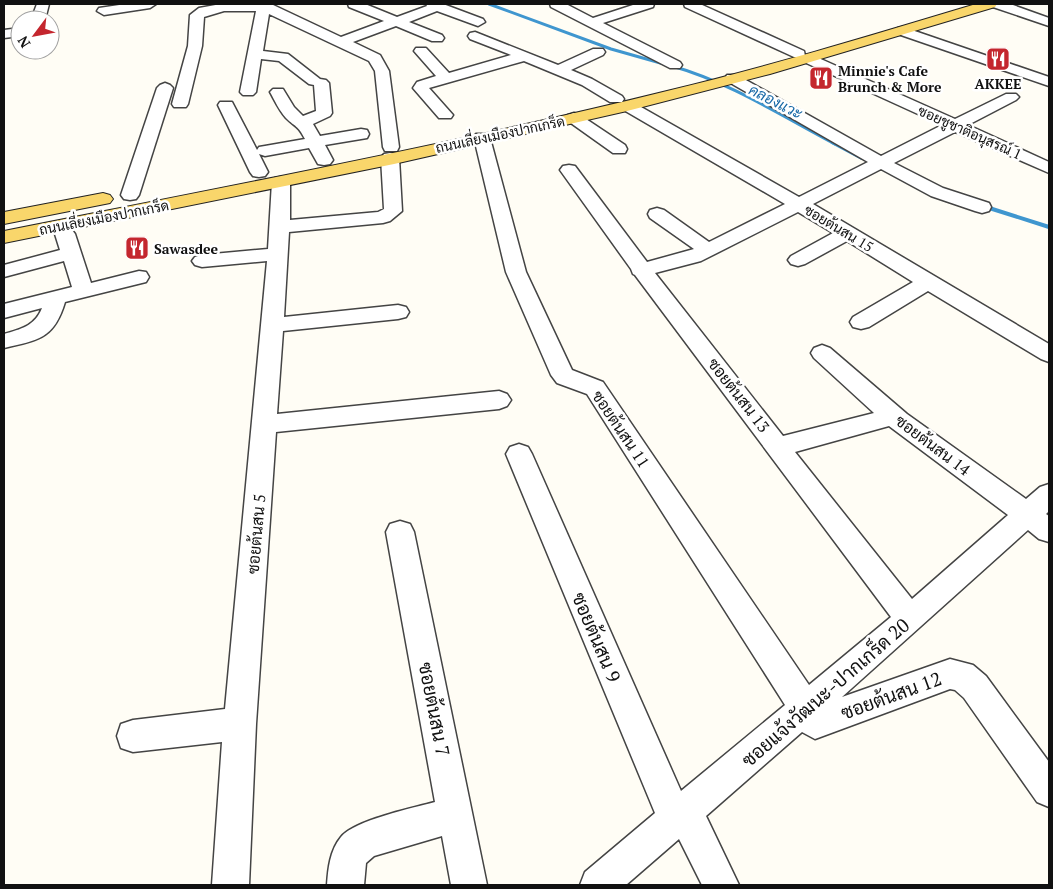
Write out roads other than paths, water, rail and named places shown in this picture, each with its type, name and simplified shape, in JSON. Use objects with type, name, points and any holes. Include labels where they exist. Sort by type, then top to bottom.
[{"type":"main road","name":"ถนนเลี่ยงเมืองปากเกร็ด","points":[[804,56],[963,4]]},
{"type":"main road","name":"ถนนเลี่ยงเมืองปากเกร็ด","points":[[4,238],[622,102],[903,31],[990,4]]},
{"type":"main road","name":"ถนนเลี่ยงเมืองปากเกร็ด","points":[[4,229],[77,214],[224,179],[266,180],[324,160],[391,153],[482,138],[574,118],[622,102]]},
{"type":"main road","points":[[4,218],[224,179]]},
{"type":"main road","points":[[4,248],[68,244],[266,180]]},
{"type":"street","points":[[354,4],[437,38]]},
{"type":"street","points":[[556,4],[675,65]]},
{"type":"street","points":[[593,22],[648,4]]},
{"type":"street","name":"ซอยชูชาติอนุสรณ์ 1","points":[[690,4],[1049,168]]},
{"type":"street","points":[[998,4],[1049,22]]},
{"type":"street","points":[[248,92],[265,5]]},
{"type":"street","points":[[180,104],[195,46],[197,15],[223,6],[265,5],[375,58],[382,71],[391,153],[393,211],[390,215],[383,217],[280,227]]},
{"type":"street","points":[[341,42],[397,22],[435,5]]},
{"type":"street","name":"ซอยต้นสน 15","points":[[435,5],[526,56],[587,82],[929,281],[1049,354]]},
{"type":"street","points":[[104,11],[152,6]]},
{"type":"street","points":[[903,31],[1049,82]]},
{"type":"street","points":[[421,52],[444,77]]},
{"type":"street","points":[[559,70],[598,52]]},
{"type":"street","points":[[255,54],[283,57],[318,82],[324,113],[310,118],[305,123]]},
{"type":"street","points":[[445,115],[421,88],[426,83],[526,56]]},
{"type":"street","points":[[728,76],[876,166],[931,189],[982,207]]},
{"type":"street","points":[[130,195],[166,88]]},
{"type":"street","points":[[278,92],[290,114],[295,119],[305,123],[324,160]]},
{"type":"street","points":[[640,270],[687,260],[1011,97]]},
{"type":"street","points":[[226,105],[266,180]]},
{"type":"street","points":[[574,118],[619,149]]},
{"type":"street","points":[[265,151],[361,134]]},
{"type":"street","name":"ซอยต้นสน 11","points":[[482,138],[516,272],[563,375],[565,378],[589,384],[595,388],[806,708]]},
{"type":"street","name":"ซอยต้นสน 13","points":[[569,170],[640,270],[779,446],[910,619]]},
{"type":"street","name":"ซอยต้นสน 5","points":[[230,885],[240,724],[280,227],[266,180]]},
{"type":"street","points":[[657,214],[708,250]]},
{"type":"street","points":[[798,260],[847,233]]},
{"type":"street","points":[[4,271],[68,244],[84,291]]},
{"type":"street","points":[[202,261],[278,254]]},
{"type":"street","points":[[4,311],[139,277]]},
{"type":"street","points":[[861,322],[929,281]]},
{"type":"street","points":[[4,341],[41,330],[50,318],[56,298]]},
{"type":"street","points":[[273,325],[398,312]]},
{"type":"street","name":"ซอยต้นสน 14","points":[[822,352],[895,416],[1041,513]]},
{"type":"street","points":[[265,424],[500,400]]},
{"type":"street","points":[[779,446],[895,416]]},
{"type":"street","name":"ซอยต้นสน 9","points":[[519,454],[680,816],[721,885]]},
{"type":"street","name":"ซอยแจ้งวัฒนะ-ปากเกร็ด 20","points":[[607,882],[680,816],[910,619],[1041,513]]},
{"type":"street","name":"ซอยต้นสน 7","points":[[400,532],[469,885]]},
{"type":"street","name":"ซอยต้นสน 12","points":[[806,708],[815,723],[950,674],[962,676],[975,687],[1049,790]]},
{"type":"street","points":[[133,736],[240,724]]},
{"type":"street","points":[[346,885],[347,865],[355,847],[372,838],[456,815]]},
{"type":"waterway","name":"คลองแวะ","points":[[489,4],[611,49],[664,64]]},
{"type":"waterway","name":"คลองแวะ","points":[[672,66],[735,90],[835,144]]},
{"type":"waterway","name":"คลองแวะ","points":[[832,142],[862,158]]},
{"type":"waterway","name":"คลองแวะ","points":[[986,207],[1049,227]]},
{"type":"place","name":"AKKEE","points":[[998,59]]},
{"type":"place","name":"Minnie's Cafe Brunch & More","points":[[821,78]]},
{"type":"place","name":"Sawasdee","points":[[137,248]]}]
